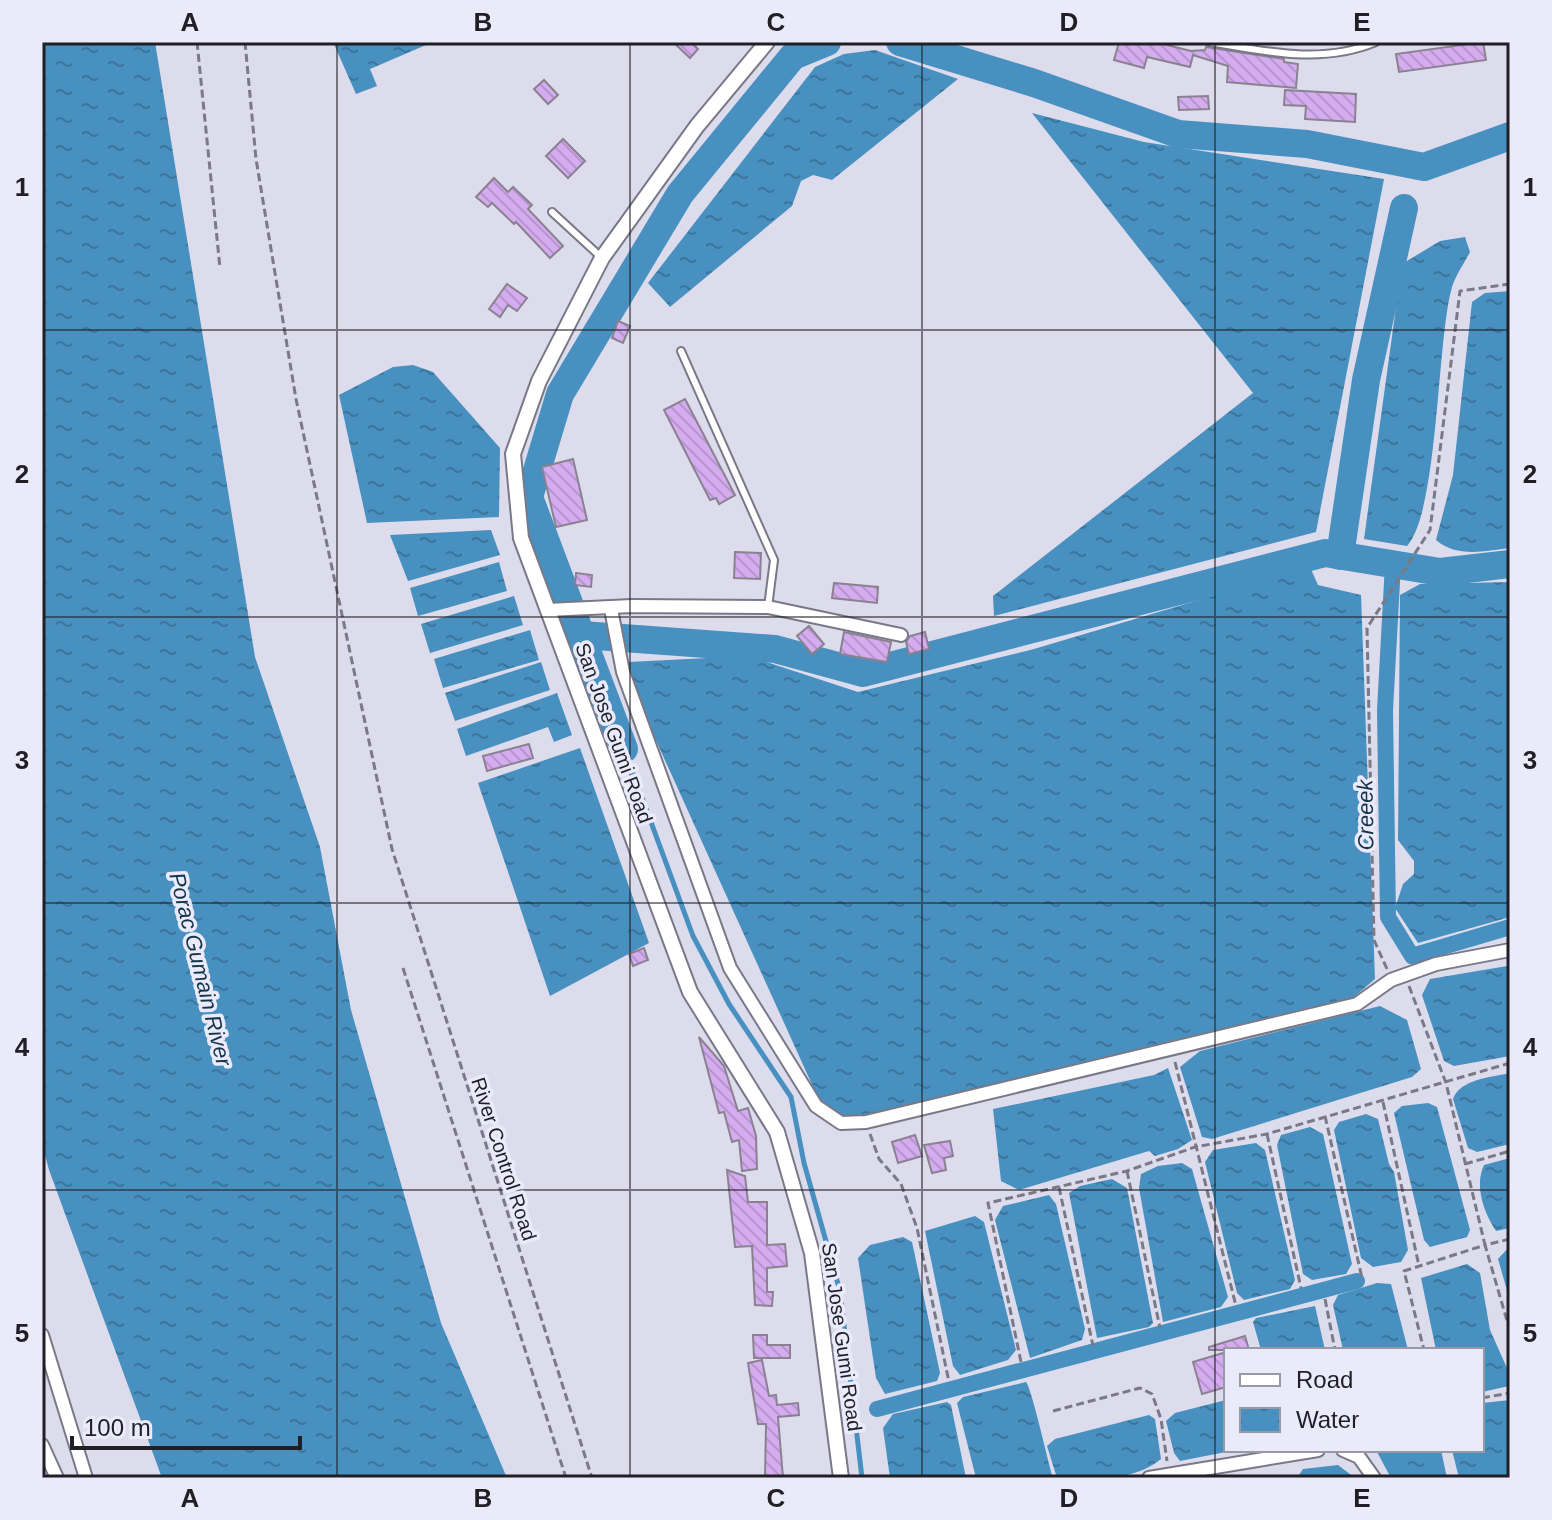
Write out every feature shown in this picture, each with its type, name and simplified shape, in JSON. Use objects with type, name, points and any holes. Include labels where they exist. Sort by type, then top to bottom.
[{"type":"street","name":"San Jose Gumi Road","points":[[767,42],[697,126],[602,258],[539,381],[513,454],[521,538],[690,992],[777,1132],[812,1253],[841,1478]]},
{"type":"street","points":[[547,610],[632,606],[768,607],[901,635]]},
{"type":"street","points":[[611,609],[623,672],[730,968],[816,1106],[841,1123],[866,1122],[1357,1004],[1391,980],[1436,964],[1510,950]]},
{"type":"street","points":[[42,1335],[86,1478]]},
{"type":"street","points":[[42,1445],[57,1478]]},
{"type":"street","points":[[1152,1477],[1306,1452]]},
{"type":"street","points":[[1348,1452],[1359,1457],[1374,1478]]},
{"type":"lane","points":[[1209,42],[1272,52],[1326,56],[1376,42]]},
{"type":"lane","points":[[1272,52],[1273,42]]},
{"type":"lane","points":[[552,212],[602,258]]},
{"type":"lane","points":[[681,351],[774,560],[768,607]]},
{"type":"path","points":[[197,42],[220,268]]},
{"type":"path","name":"River Control Road","points":[[245,42],[256,159],[296,399],[392,849],[592,1478]]},
{"type":"path","points":[[1391,980],[1374,940],[1367,628],[1430,530],[1460,291],[1510,284]]},
{"type":"path","points":[[403,968],[566,1478]]},
{"type":"path","points":[[1405,975],[1446,1083],[1485,1245],[1510,1331]]},
{"type":"path","points":[[1174,1050],[1175,1069],[1236,1306]]},
{"type":"path","points":[[1021,1362],[988,1203],[1127,1171],[1195,1147],[1267,1134],[1446,1083],[1463,1074],[1510,1063]]},
{"type":"path","points":[[1383,1102],[1419,1266]]},
{"type":"path","points":[[1325,1116],[1362,1278]]},
{"type":"path","points":[[866,1122],[879,1159],[901,1184],[917,1228],[949,1382]]},
{"type":"path","points":[[1267,1134],[1301,1288]]},
{"type":"path","points":[[1465,1164],[1510,1151]]},
{"type":"path","points":[[1127,1171],[1160,1328]]},
{"type":"path","points":[[1059,1187],[1093,1346]]},
{"type":"path","points":[[1423,1348],[1404,1271],[1510,1239]]},
{"type":"path","points":[[1325,1299],[1335,1348]]},
{"type":"path","points":[[1053,1411],[1140,1388],[1152,1394],[1167,1450],[1167,1464],[1152,1477]]},
{"type":"path","points":[[1484,1398],[1510,1393]]},
{"type":"water","name":"Porac Gumain River","points":[[42,42],[155,42],[255,657],[320,847],[351,1010],[441,1323],[507,1478],[162,1478],[49,1170],[42,1144]]},
{"type":"water","points":[[333,42],[433,42],[370,69],[377,86],[356,94]]},
{"type":"water","points":[[875,50],[958,79],[832,180],[813,175],[801,181],[792,206],[670,307],[648,283],[815,67],[844,54]]},
{"type":"water","points":[[1032,113],[1144,142],[1384,179],[1316,532],[994,616],[993,596],[1253,393]]},
{"type":"water","points":[[1465,237],[1470,252],[1451,291],[1446,316],[1431,465],[1417,527],[1407,546],[1364,539],[1402,264],[1440,241]]},
{"type":"water","points":[[1510,291],[1510,548],[1462,551],[1444,546],[1436,540],[1453,475],[1472,302],[1485,293]]},
{"type":"water","points":[[413,365],[433,372],[500,448],[499,517],[367,523],[339,395],[393,367]]},
{"type":"water","points":[[491,530],[500,555],[408,581],[390,535]]},
{"type":"water","points":[[499,562],[507,591],[418,616],[410,588]]},
{"type":"water","points":[[1310,567],[1318,585],[1361,595],[1375,979],[1354,997],[864,1115],[843,1116],[819,1100],[630,683],[628,662],[748,656],[858,692],[1034,649]]},
{"type":"water","points":[[1510,582],[1510,917],[1418,943],[1395,908],[1403,884],[1414,874],[1414,861],[1398,840],[1400,595],[1420,584]]},
{"type":"water","points":[[514,596],[523,625],[430,653],[421,624]]},
{"type":"water","points":[[530,630],[539,660],[443,688],[434,659]]},
{"type":"water","points":[[541,662],[550,690],[455,721],[445,693]]},
{"type":"water","points":[[557,693],[572,735],[554,742],[548,727],[466,756],[457,729]]},
{"type":"water","points":[[580,748],[649,943],[550,996],[478,783]]},
{"type":"water","points":[[1510,967],[1510,1056],[1454,1066],[1444,1061],[1422,995],[1430,979]]},
{"type":"water","points":[[1380,1006],[1407,1020],[1421,1069],[1412,1077],[1212,1139],[1202,1137],[1180,1067],[1200,1051]]},
{"type":"water","points":[[1168,1068],[1192,1140],[1178,1149],[1155,1156],[1149,1151],[1019,1190],[1001,1181],[993,1109],[1154,1075]]},
{"type":"water","points":[[1510,1073],[1510,1144],[1477,1152],[1468,1148],[1453,1099],[1469,1083]]},
{"type":"water","points":[[1428,1103],[1437,1107],[1470,1230],[1467,1237],[1430,1247],[1424,1240],[1394,1113],[1402,1106]]},
{"type":"water","points":[[1366,1114],[1378,1119],[1389,1164],[1394,1172],[1408,1250],[1401,1262],[1373,1267],[1361,1258],[1334,1130],[1339,1122]]},
{"type":"water","points":[[1310,1127],[1323,1134],[1352,1264],[1346,1274],[1312,1280],[1303,1274],[1277,1145],[1281,1135]]},
{"type":"water","points":[[1256,1143],[1265,1150],[1295,1280],[1290,1289],[1244,1300],[1237,1293],[1205,1162],[1213,1150]]},
{"type":"water","points":[[1510,1158],[1510,1228],[1496,1231],[1482,1199],[1481,1173],[1484,1165]]},
{"type":"water","points":[[1182,1163],[1192,1169],[1228,1297],[1221,1307],[1163,1322],[1139,1188],[1141,1174],[1158,1166]]},
{"type":"water","points":[[1112,1179],[1127,1188],[1153,1323],[1149,1327],[1097,1338],[1069,1193],[1080,1186]]},
{"type":"water","points":[[1049,1195],[1056,1204],[1085,1329],[1082,1340],[1030,1358],[995,1220],[1003,1206]]},
{"type":"water","points":[[975,1216],[984,1222],[1016,1350],[1008,1360],[960,1375],[953,1366],[925,1231]]},
{"type":"water","points":[[903,1237],[912,1242],[940,1373],[937,1381],[885,1394],[876,1378],[858,1258],[870,1245]]},
{"type":"water","points":[[1510,1246],[1510,1301],[1498,1259]]},
{"type":"water","points":[[1467,1264],[1480,1273],[1490,1330],[1507,1368],[1509,1386],[1484,1392],[1484,1348],[1436,1348],[1421,1278]]},
{"type":"water","points":[[1377,1283],[1391,1284],[1407,1348],[1343,1348],[1333,1305],[1338,1295]]},
{"type":"water","points":[[1315,1306],[1325,1348],[1260,1348],[1253,1322],[1256,1318]]},
{"type":"water","points":[[1026,1382],[1053,1478],[976,1478],[957,1403],[963,1397]]},
{"type":"water","points":[[1510,1400],[1510,1478],[1459,1478],[1452,1452],[1484,1452],[1484,1403]]},
{"type":"water","points":[[1224,1401],[1226,1452],[1180,1461],[1174,1453],[1166,1421],[1175,1413]]},
{"type":"water","points":[[947,1402],[951,1405],[966,1478],[890,1478],[883,1428],[893,1414]]},
{"type":"water","points":[[1149,1415],[1155,1419],[1161,1459],[1124,1476],[1057,1478],[1047,1446],[1055,1439]]},
{"type":"water","points":[[1377,1452],[1441,1452],[1447,1478],[1391,1478]]},
{"type":"water","points":[[1338,1465],[1355,1478],[1297,1478],[1303,1469]]},
{"type":"building","points":[[673,42],[691,42],[698,49],[690,58]]},
{"type":"building","points":[[1119,42],[1155,42],[1191,51],[1205,50],[1206,47],[1284,59],[1284,62],[1298,64],[1296,88],[1227,82],[1228,66],[1193,55],[1190,67],[1147,57],[1144,68],[1114,60]]},
{"type":"building","points":[[1483,42],[1486,60],[1399,72],[1396,54]]},
{"type":"building","points":[[544,80],[558,95],[548,104],[534,89]]},
{"type":"building","points":[[1285,90],[1356,94],[1355,122],[1305,119],[1306,106],[1284,105]]},
{"type":"building","points":[[1208,96],[1209,109],[1179,110],[1178,97]]},
{"type":"building","points":[[563,139],[585,161],[568,178],[546,156]]},
{"type":"building","points":[[494,178],[508,192],[513,187],[532,205],[528,209],[563,246],[550,258],[516,222],[514,224],[492,203],[488,207],[476,197]]},
{"type":"building","points":[[507,284],[527,298],[517,311],[508,305],[500,317],[489,309]]},
{"type":"building","points":[[618,321],[630,326],[623,343],[612,338]]},
{"type":"building","points":[[685,399],[735,495],[719,504],[716,498],[710,500],[664,410]]},
{"type":"building","points":[[573,459],[587,520],[556,527],[542,467]]},
{"type":"building","points":[[735,552],[761,553],[760,579],[734,578]]},
{"type":"building","points":[[576,573],[592,575],[591,587],[575,585]]},
{"type":"building","points":[[834,583],[878,587],[877,603],[832,598]]},
{"type":"building","points":[[809,626],[824,644],[812,654],[797,636]]},
{"type":"building","points":[[844,632],[891,642],[887,662],[840,654]]},
{"type":"building","points":[[925,632],[929,649],[909,654],[906,642],[910,636]]},
{"type":"building","points":[[529,744],[533,758],[487,771],[483,756]]},
{"type":"building","points":[[644,948],[648,960],[633,966],[629,954]]},
{"type":"building","points":[[699,1037],[724,1066],[738,1111],[748,1108],[756,1136],[757,1169],[742,1171],[739,1140],[732,1142],[724,1112],[719,1113]]},
{"type":"building","points":[[915,1135],[922,1156],[898,1163],[892,1142]]},
{"type":"building","points":[[950,1141],[953,1156],[944,1158],[946,1170],[932,1173],[924,1145]]},
{"type":"building","points":[[727,1170],[745,1176],[748,1202],[767,1202],[767,1245],[785,1244],[787,1266],[767,1268],[767,1292],[773,1292],[772,1306],[755,1305],[752,1246],[735,1247]]},
{"type":"building","points":[[753,1335],[767,1335],[767,1345],[790,1345],[790,1358],[754,1358]]},
{"type":"building","points":[[1245,1336],[1248,1348],[1209,1350],[1209,1347]]},
{"type":"building","points":[[1224,1353],[1224,1388],[1202,1394],[1193,1362]]},
{"type":"building","points":[[762,1360],[769,1396],[776,1395],[777,1405],[798,1403],[799,1415],[778,1417],[783,1478],[765,1478],[766,1424],[758,1424],[748,1363]]},
{"type":"waterway","points":[[624,749],[529,497],[560,394],[680,194],[793,56],[827,42]]},
{"type":"waterway","points":[[900,42],[1034,83],[1178,134],[1307,144],[1424,167],[1510,136]]},
{"type":"waterway","points":[[1340,556],[1366,380],[1404,208]]},
{"type":"waterway","points":[[582,635],[775,649],[863,673],[1325,553],[1440,572],[1510,564]]},
{"type":"waterway","name":"Creeek","points":[[1393,564],[1385,710],[1388,917],[1412,956],[1510,927]]},
{"type":"waterway","points":[[624,749],[693,936],[729,1004],[791,1097],[804,1163],[840,1291],[862,1478]]},
{"type":"waterway","points":[[877,1409],[1357,1281]]}]
